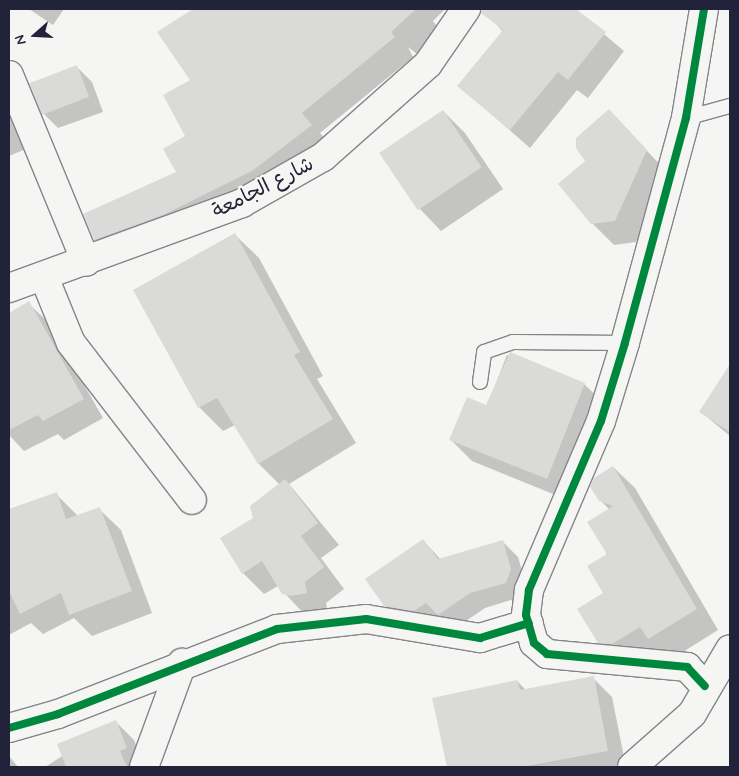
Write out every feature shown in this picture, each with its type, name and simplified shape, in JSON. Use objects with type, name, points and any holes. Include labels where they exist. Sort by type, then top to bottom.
[{"type":"street","name":"شارع الجامعة","points":[[9,288],[86,262],[242,203],[322,157],[428,64],[466,9]]},
{"type":"street","points":[[704,9],[686,118],[625,343],[602,420],[529,590],[528,623],[534,644],[547,654],[687,667],[705,686]]},
{"type":"street","points":[[9,75],[86,262]]},
{"type":"street","points":[[44,277],[72,343],[192,500]]},
{"type":"street","points":[[9,728],[58,714],[182,663],[277,630],[366,619],[480,638],[528,623]]},
{"type":"street","points":[[632,767],[692,714],[705,686],[730,648]]},
{"type":"street","points":[[144,767],[182,663]]},
{"type":"lane","points":[[686,118],[730,106]]},
{"type":"lane","points":[[480,382],[484,352],[513,342],[625,343]]},
{"type":"building","points":[[193,9],[416,9],[391,32],[395,37],[302,113],[312,125],[252,171],[163,215],[94,240],[83,214],[176,172],[163,149],[185,136],[163,95],[190,80],[157,32]]},
{"type":"building","points":[[481,9],[576,9],[606,32],[568,80],[558,72],[510,130],[457,86],[503,30],[481,13]]},
{"type":"building","points":[[77,65],[89,97],[42,115],[29,83]]},
{"type":"building","points":[[609,109],[647,150],[615,221],[591,224],[558,184],[585,161],[576,148],[576,138]]},
{"type":"building","points":[[443,110],[482,167],[418,210],[379,153]]},
{"type":"building","points":[[235,233],[300,352],[294,355],[333,419],[258,464],[217,398],[198,408],[133,290]]},
{"type":"building","points":[[29,301],[84,399],[43,421],[38,415],[9,430],[9,313]]},
{"type":"building","points":[[510,352],[585,383],[547,479],[449,440],[467,397],[486,405]]},
{"type":"building","points":[[730,364],[730,432],[699,412]]},
{"type":"building","points":[[613,466],[697,609],[648,639],[640,627],[612,644],[598,643],[577,609],[603,593],[587,566],[607,554],[587,522],[613,506],[599,501],[590,487],[594,478]]},
{"type":"building","points":[[285,479],[318,523],[301,536],[324,567],[305,582],[307,593],[291,596],[282,594],[262,561],[242,574],[220,538],[253,518],[250,506]]},
{"type":"building","points":[[57,492],[66,519],[100,507],[132,591],[69,615],[61,593],[20,614],[9,591],[9,509]]},
{"type":"building","points":[[423,539],[438,559],[503,540],[511,569],[506,583],[470,593],[438,615],[426,603],[414,611],[384,606],[365,579]]},
{"type":"building","points":[[594,676],[608,751],[521,767],[447,767],[432,698],[517,680],[520,690]]},
{"type":"building","points":[[116,720],[127,748],[120,751],[127,767],[66,767],[57,744]]},
{"type":"cycle path","points":[[704,9],[686,118],[625,343],[601,421],[529,590],[526,615],[534,643],[547,654],[687,667],[705,686]]},
{"type":"cycle path","points":[[9,728],[58,714],[277,629],[366,619],[480,638],[529,623]]}]
